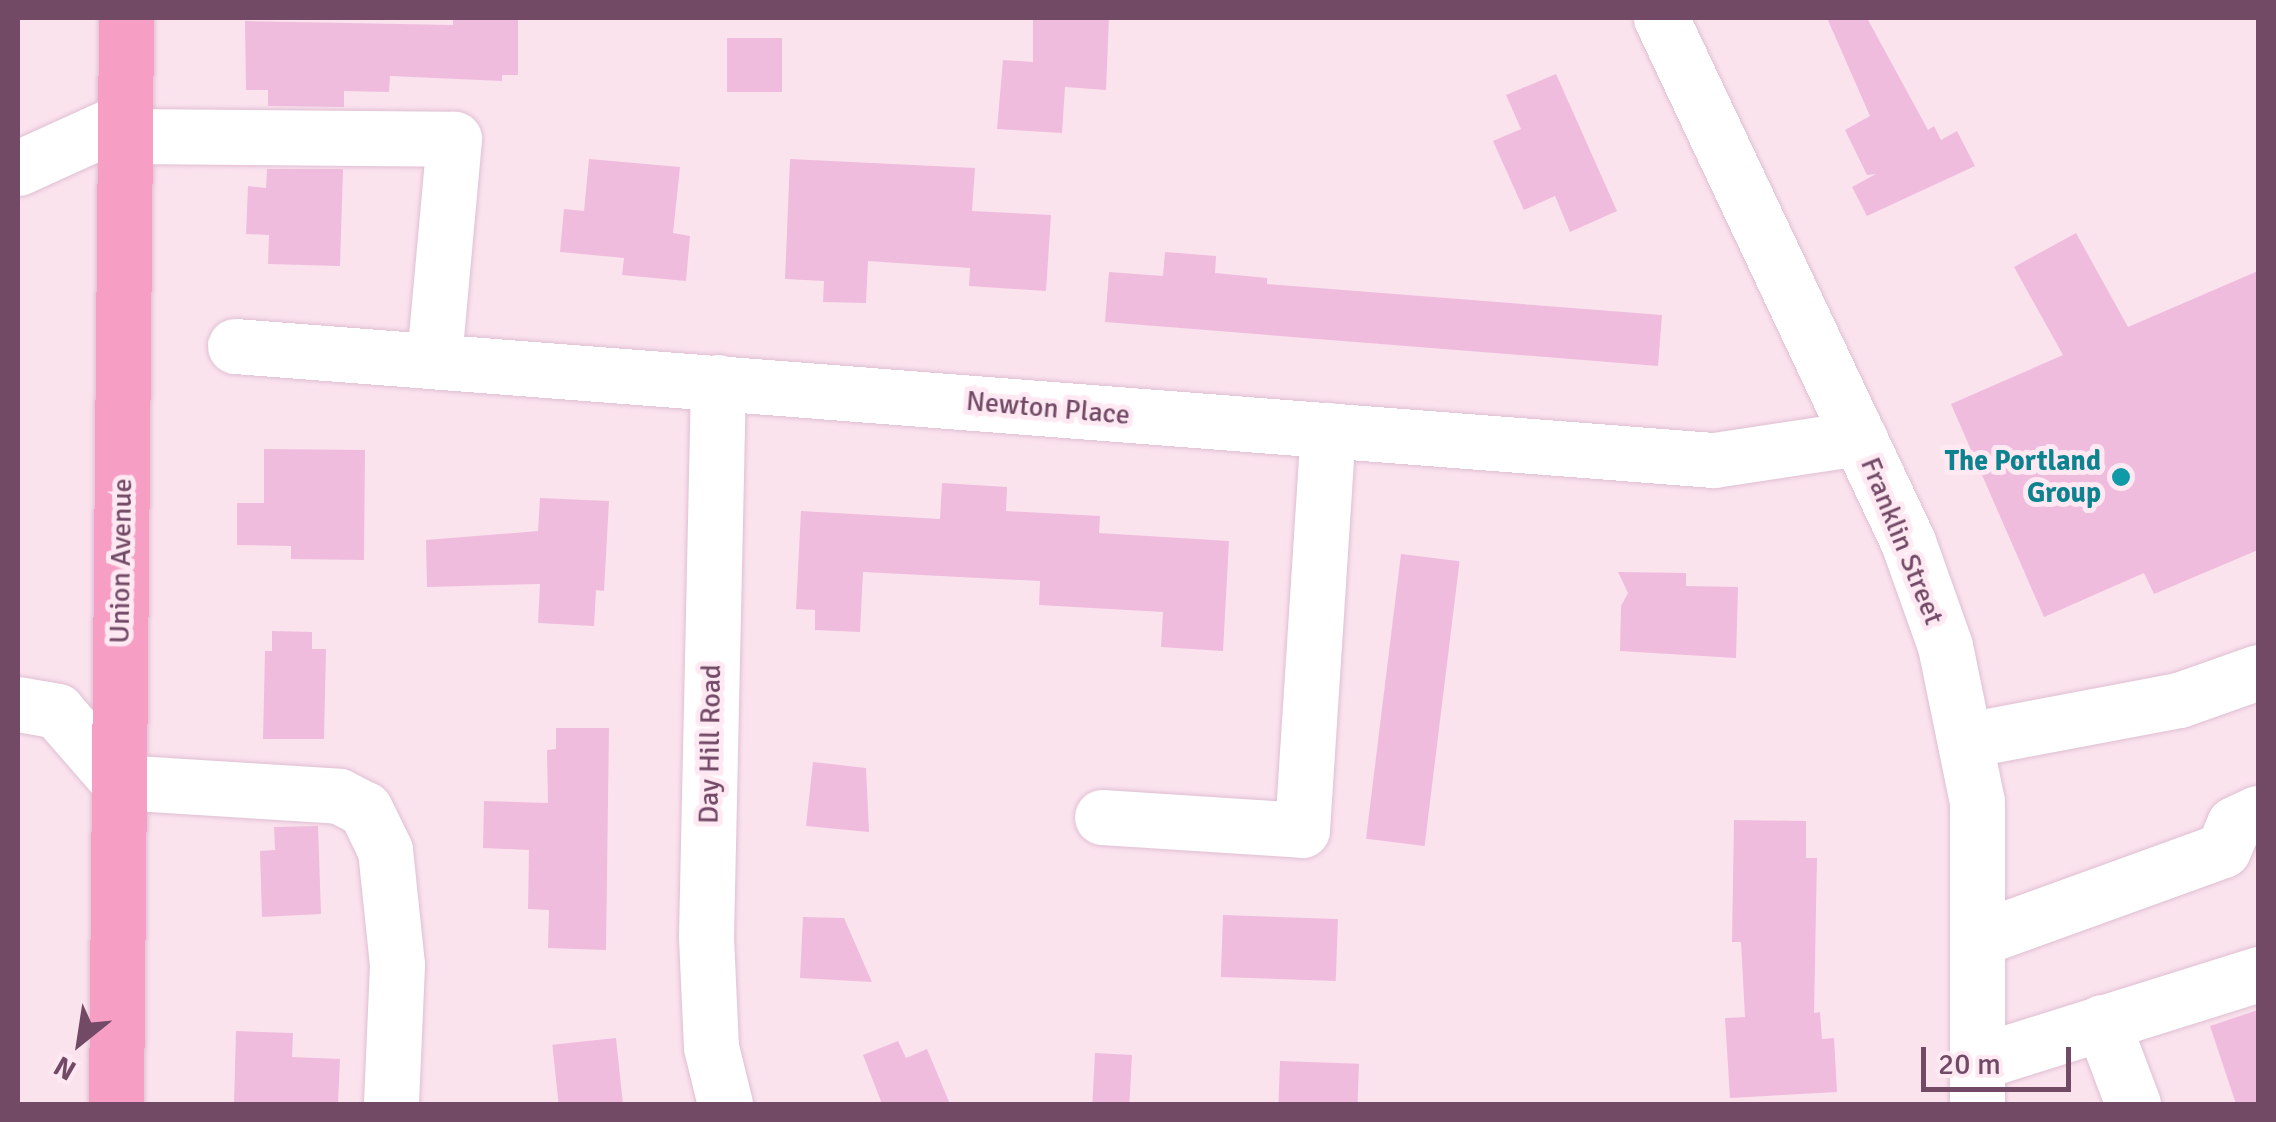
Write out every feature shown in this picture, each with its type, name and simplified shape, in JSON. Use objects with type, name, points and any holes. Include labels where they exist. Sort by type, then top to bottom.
[{"type":"main road","name":"Union Avenue","points":[[116,1104],[126,18]]},
{"type":"street","name":"Franklin Street","points":[[1661,18],[1859,438],[1928,595],[1967,740],[1977,802],[1977,1083]]},
{"type":"street","points":[[26,151],[126,128],[454,139],[434,360]]},
{"type":"street","name":"Newton Place","points":[[236,346],[1714,460],[1859,438]]},
{"type":"street","name":"Day Hill Road","points":[[718,382],[706,937],[711,1047],[725,1104]]},
{"type":"street","points":[[1102,816],[1302,830],[1328,430]]},
{"type":"street","points":[[1967,740],[2179,700],[2258,672]]},
{"type":"street","points":[[18,704],[57,711],[119,782],[339,796],[366,808],[385,850],[397,966],[391,1104]]},
{"type":"street","points":[[1980,938],[2223,850],[2234,824],[2258,813]]},
{"type":"street","points":[[1977,1083],[2102,1022],[2258,974]]},
{"type":"street","points":[[2102,1022],[2133,1104]]},
{"type":"building","points":[[453,18],[518,18],[518,75],[502,75],[502,81],[390,76],[389,92],[344,91],[344,107],[268,106],[268,90],[246,90],[245,21],[453,25]]},
{"type":"building","points":[[1033,18],[1109,18],[1106,90],[1065,87],[1062,133],[997,129],[1003,60],[1033,62]]},
{"type":"building","points":[[1827,18],[1867,18],[1928,130],[1934,126],[1941,140],[1957,131],[1975,166],[1867,216],[1852,187],[1876,174],[1867,175],[1845,130],[1870,116]]},
{"type":"building","points":[[727,38],[782,38],[782,92],[727,92]]},
{"type":"building","points":[[1556,74],[1617,211],[1570,232],[1555,196],[1524,210],[1493,141],[1521,129],[1506,95]]},
{"type":"building","points":[[589,159],[680,167],[673,233],[690,236],[686,281],[622,275],[624,258],[560,252],[564,209],[584,211]]},
{"type":"building","points":[[790,159],[975,168],[972,211],[1051,215],[1046,291],[969,286],[970,268],[868,261],[866,303],[823,302],[824,281],[785,279]]},
{"type":"building","points":[[267,169],[343,169],[340,266],[268,264],[269,235],[246,234],[248,186],[266,188]]},
{"type":"building","name":"The Portland Group","points":[[2076,233],[2128,327],[2258,271],[2258,550],[2154,594],[2144,573],[2044,617],[1951,404],[2063,355],[2014,267]]},
{"type":"building","points":[[1165,252],[1216,256],[1215,273],[1267,278],[1267,284],[1662,315],[1658,366],[1105,322],[1109,272],[1163,276]]},
{"type":"building","points":[[264,449],[365,450],[364,560],[291,559],[291,546],[237,545],[237,503],[264,503]]},
{"type":"building","points":[[942,483],[1007,487],[1006,511],[1100,516],[1099,533],[1229,541],[1223,651],[1161,647],[1163,612],[1039,605],[1040,581],[863,572],[860,632],[815,630],[815,610],[796,609],[801,511],[940,519]]},
{"type":"building","points":[[540,498],[609,501],[604,591],[596,590],[594,626],[538,623],[540,584],[427,587],[426,540],[538,531]]},
{"type":"building","points":[[1401,554],[1460,561],[1425,846],[1366,839]]},
{"type":"building","points":[[1618,572],[1686,573],[1686,586],[1738,587],[1736,658],[1620,651],[1621,606],[1628,593]]},
{"type":"building","points":[[272,631],[312,632],[312,649],[326,649],[324,739],[263,739],[265,651],[272,651]]},
{"type":"building","points":[[556,728],[609,728],[606,950],[548,948],[549,910],[528,909],[529,850],[483,848],[484,801],[548,803],[547,750],[556,749]]},
{"type":"building","points":[[813,762],[866,768],[869,832],[806,826]]},
{"type":"building","points":[[1734,820],[1806,821],[1806,858],[1817,858],[1814,1013],[1820,1012],[1822,1039],[1834,1038],[1837,1092],[1730,1098],[1725,1018],[1745,1017],[1741,942],[1732,942]]},
{"type":"building","points":[[318,826],[321,914],[262,917],[260,851],[275,850],[274,827]]},
{"type":"building","points":[[1223,915],[1338,919],[1336,981],[1221,977]]},
{"type":"building","points":[[803,917],[844,918],[872,982],[800,978]]},
{"type":"building","points":[[2258,1010],[2258,1104],[2236,1104],[2210,1026]]},
{"type":"building","points":[[236,1031],[293,1033],[292,1057],[340,1059],[338,1104],[234,1104]]},
{"type":"building","points":[[616,1038],[623,1104],[559,1104],[552,1045]]},
{"type":"building","points":[[898,1041],[906,1058],[927,1049],[950,1104],[882,1104],[863,1055]]},
{"type":"building","points":[[1095,1053],[1132,1055],[1129,1104],[1092,1104]]},
{"type":"building","points":[[1280,1061],[1359,1064],[1358,1104],[1278,1104]]},
{"type":"place","name":"The Portland Group","points":[[2121,477]]}]
